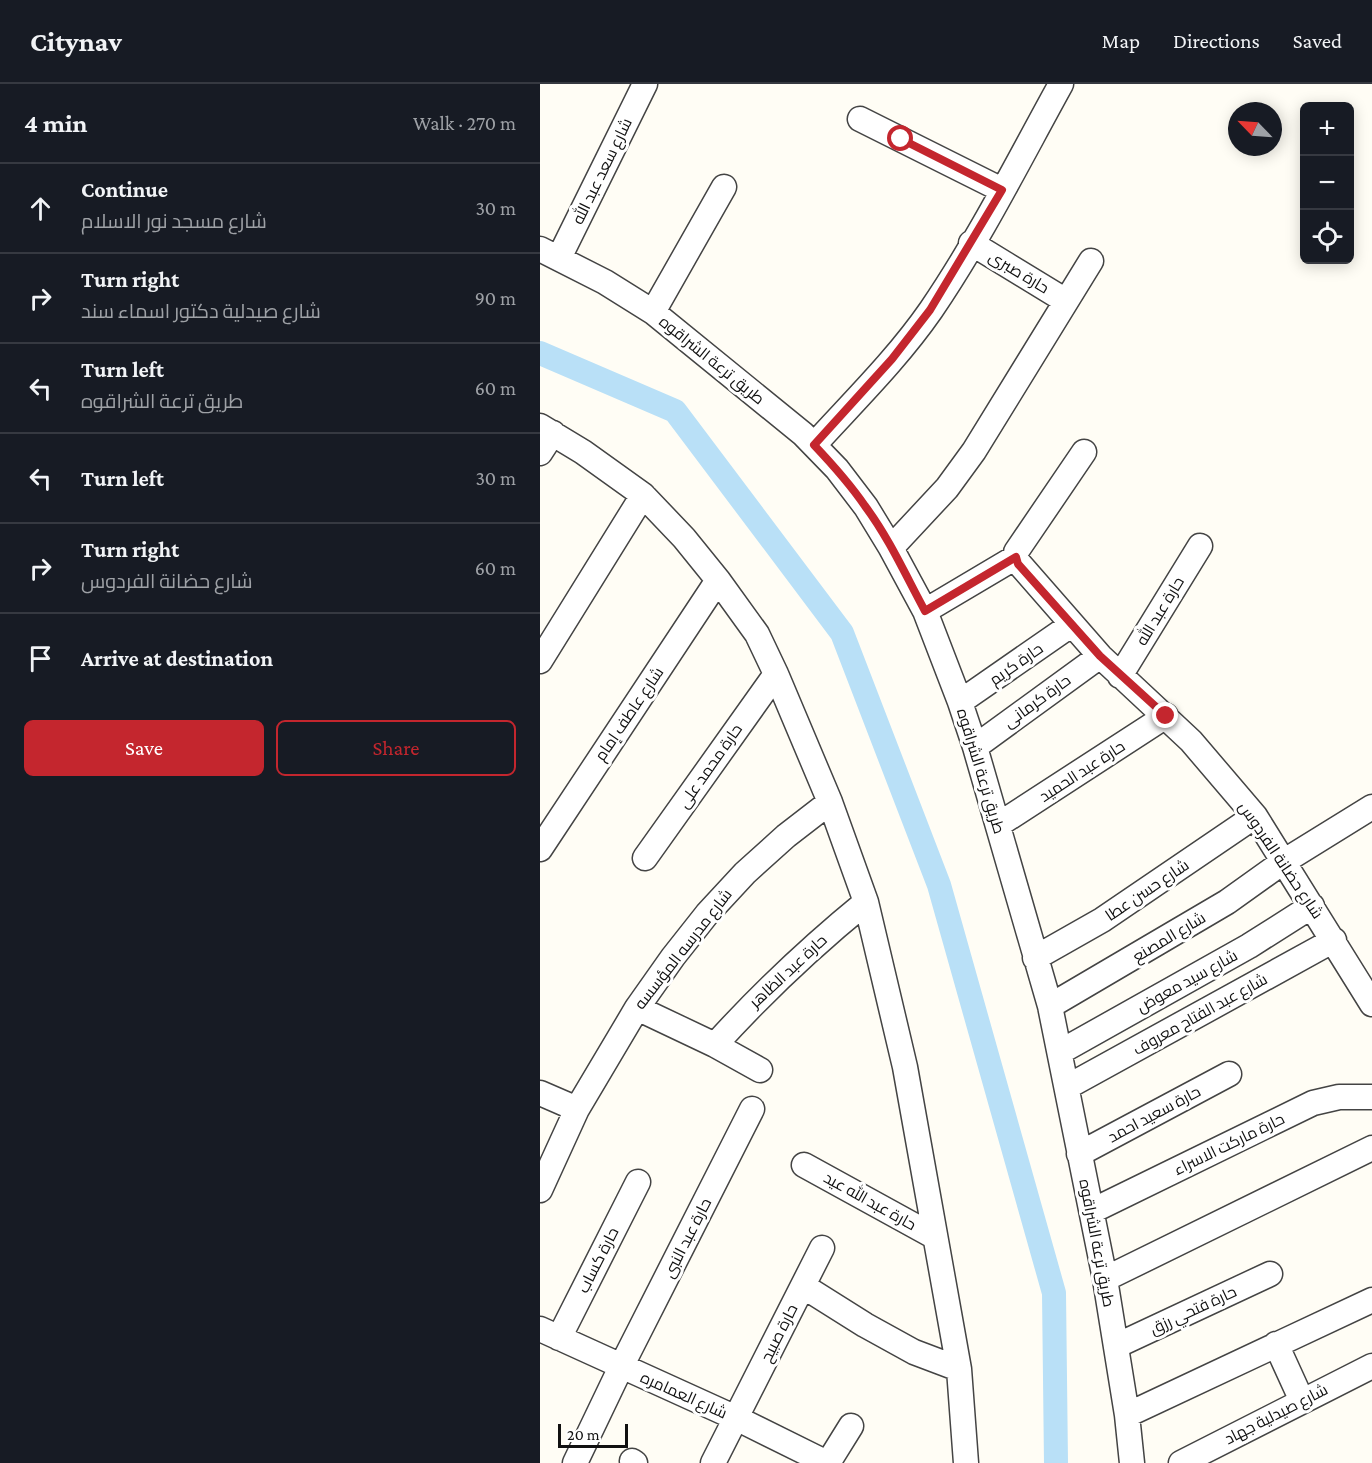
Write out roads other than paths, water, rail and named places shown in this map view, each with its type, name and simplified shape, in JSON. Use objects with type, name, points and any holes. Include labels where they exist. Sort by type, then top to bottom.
[{"type":"street","name":"شارع سعد عبد الله","points":[[550,253],[645,84]]},
{"type":"street","points":[[814,445],[892,359],[930,310],[1002,190],[1061,84]]},
{"type":"street","points":[[860,119],[1002,190]]},
{"type":"street","points":[[653,312],[724,187]]},
{"type":"street","name":"حارة صبرى","points":[[971,243],[1066,301]]},
{"type":"street","name":"طريق ترعة الشراقوه","points":[[550,253],[605,282],[653,312],[803,434],[837,469],[866,507],[925,611],[975,747],[1050,1006],[1105,1279],[1127,1415],[1132,1463]]},
{"type":"street","points":[[891,548],[947,488],[974,451],[1091,261]]},
{"type":"street","points":[[544,437],[643,495],[684,538],[718,580],[757,634],[830,802],[866,902],[905,1067],[959,1369],[966,1463]]},
{"type":"street","points":[[925,611],[1016,557],[1016,552],[1084,452]]},
{"type":"street","points":[[540,661],[643,495]]},
{"type":"street","name":"حارة عبد الله","points":[[1120,676],[1200,546]]},
{"type":"street","name":"شارع حضانة الفردوس","points":[[1016,557],[1018,564],[1071,625],[1120,676],[1191,741],[1255,816],[1372,1004]]},
{"type":"street","name":"شارع عاطف إمام","points":[[540,849],[718,580]]},
{"type":"street","name":"حارة كريم","points":[[960,702],[1071,625]]},
{"type":"street","name":"حارة كرمانى","points":[[975,747],[1100,656]]},
{"type":"street","name":"حارة محمد على","points":[[645,858],[776,674]]},
{"type":"street","name":"حارة عبد الحميد","points":[[998,825],[1166,716]]},
{"type":"street","name":"شارع مدرسه المؤسسه","points":[[542,1179],[577,1109],[637,1008],[707,914],[745,873],[786,836],[830,802]]},
{"type":"street","name":"شارع المصنع","points":[[1050,1006],[1227,902],[1283,862],[1372,807]]},
{"type":"street","name":"شارع حسن عطا","points":[[1035,958],[1102,920],[1255,816]]},
{"type":"street","name":"حارة عبد الظاهر","points":[[715,1045],[788,969],[866,902]]},
{"type":"street","name":"شارع سيد معوض","points":[[1060,1052],[1249,946],[1312,906]]},
{"type":"street","name":"شارع عبد الفتاح معروف","points":[[1067,1087],[1334,940]]},
{"type":"street","points":[[637,1008],[715,1045],[760,1070]]},
{"type":"street","name":"حارة سعيد احمد","points":[[1079,1154],[1229,1074]]},
{"type":"street","points":[[540,1093],[577,1109]]},
{"type":"street","name":"حارة ماركت الاسراء","points":[[1092,1211],[1313,1103],[1339,1097],[1372,1097]]},
{"type":"street","name":"حارة عبد النبى","points":[[575,1463],[752,1109]]},
{"type":"street","points":[[1105,1279],[1372,1149]]},
{"type":"street","name":"حارة عبد الله عيد","points":[[804,1165],[935,1237]]},
{"type":"street","name":"حارة كساب","points":[[549,1333],[638,1182]]},
{"type":"street","name":"حارة صبيح","points":[[713,1463],[822,1248]]},
{"type":"street","name":"حارة فتحي رزق","points":[[1116,1346],[1270,1274]]},
{"type":"street","points":[[803,1286],[865,1325],[914,1352],[959,1369]]},
{"type":"street","points":[[1127,1415],[1372,1300]]},
{"type":"street","name":"شارع العمامره","points":[[549,1333],[736,1418],[828,1463]]},
{"type":"street","points":[[1276,1344],[1302,1401]]},
{"type":"street","name":"شارع صيدلية جهاد","points":[[1180,1463],[1372,1366]]},
{"type":"street","points":[[828,1463],[851,1426]]},
{"type":"waterway","points":[[540,353],[675,411],[842,633],[939,885],[1054,1293],[1056,1463]]}]
